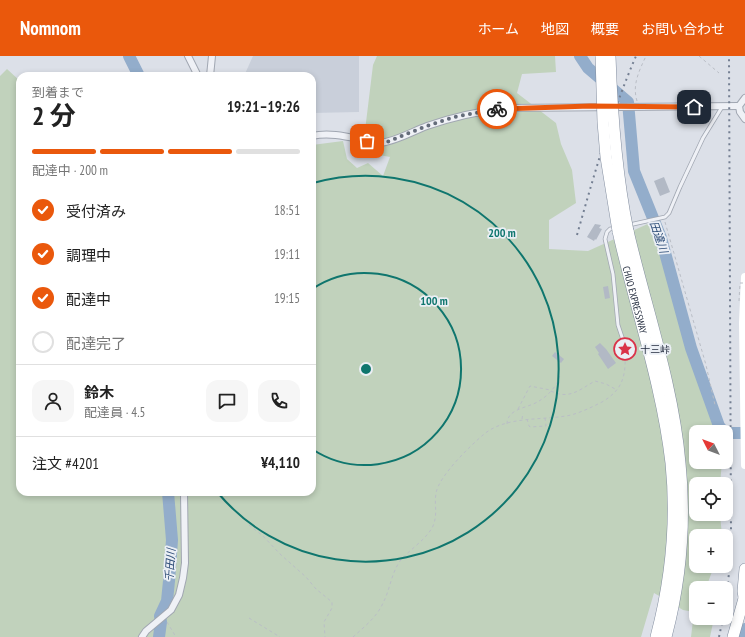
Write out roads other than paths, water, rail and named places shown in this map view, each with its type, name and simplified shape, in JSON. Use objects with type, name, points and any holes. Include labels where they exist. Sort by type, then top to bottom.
[{"type":"highway","name":"CHUO EXPRESSWAY","points":[[601,56],[603,122],[606,157],[657,384],[671,464],[674,516],[673,540],[666,595],[656,637]]},
{"type":"highway","name":"CHUO EXPRESSWAY","points":[[610,56],[613,126],[623,205],[623,231],[666,381],[680,462],[682,491],[682,541],[676,595],[666,637]]},
{"type":"highway","points":[[613,126],[618,120],[616,56]]},
{"type":"highway","points":[[733,637],[744,596],[745,569]]},
{"type":"street","points":[[188,56],[196,72]]},
{"type":"street","points":[[210,72],[212,56]]},
{"type":"street","points":[[745,98],[739,106],[740,112],[745,119]]},
{"type":"street","points":[[316,135],[333,134],[380,143],[387,142],[454,117],[492,109],[739,106]]},
{"type":"street","points":[[745,277],[743,323],[745,465]]},
{"type":"street","points":[[142,637],[150,627],[171,610],[179,595],[185,563],[184,496]]},
{"type":"lane","points":[[625,346],[618,325],[614,282],[606,235],[610,230],[663,218],[669,213],[703,138],[722,107]]},
{"type":"waterway","name":"千田川","points":[[129,56],[137,72]]},
{"type":"waterway","name":"田違川","points":[[580,56],[588,68],[628,102],[634,171],[661,238],[691,348],[719,425]]},
{"type":"waterway","name":"田違川","points":[[733,433],[745,433]]},
{"type":"waterway","name":"千田川","points":[[159,637],[161,622],[160,616],[167,601],[172,540],[168,496]]},
{"type":"waterway","name":"田違川","points":[[741,637],[745,629]]},
{"type":"railway","points":[[577,235],[611,122],[636,56]]},
{"type":"railway","points":[[728,581],[731,534],[729,56]]},
{"type":"railway","points":[[719,637],[722,625]]},
{"type":"place","name":"十三峠","points":[[625,349]]}]
